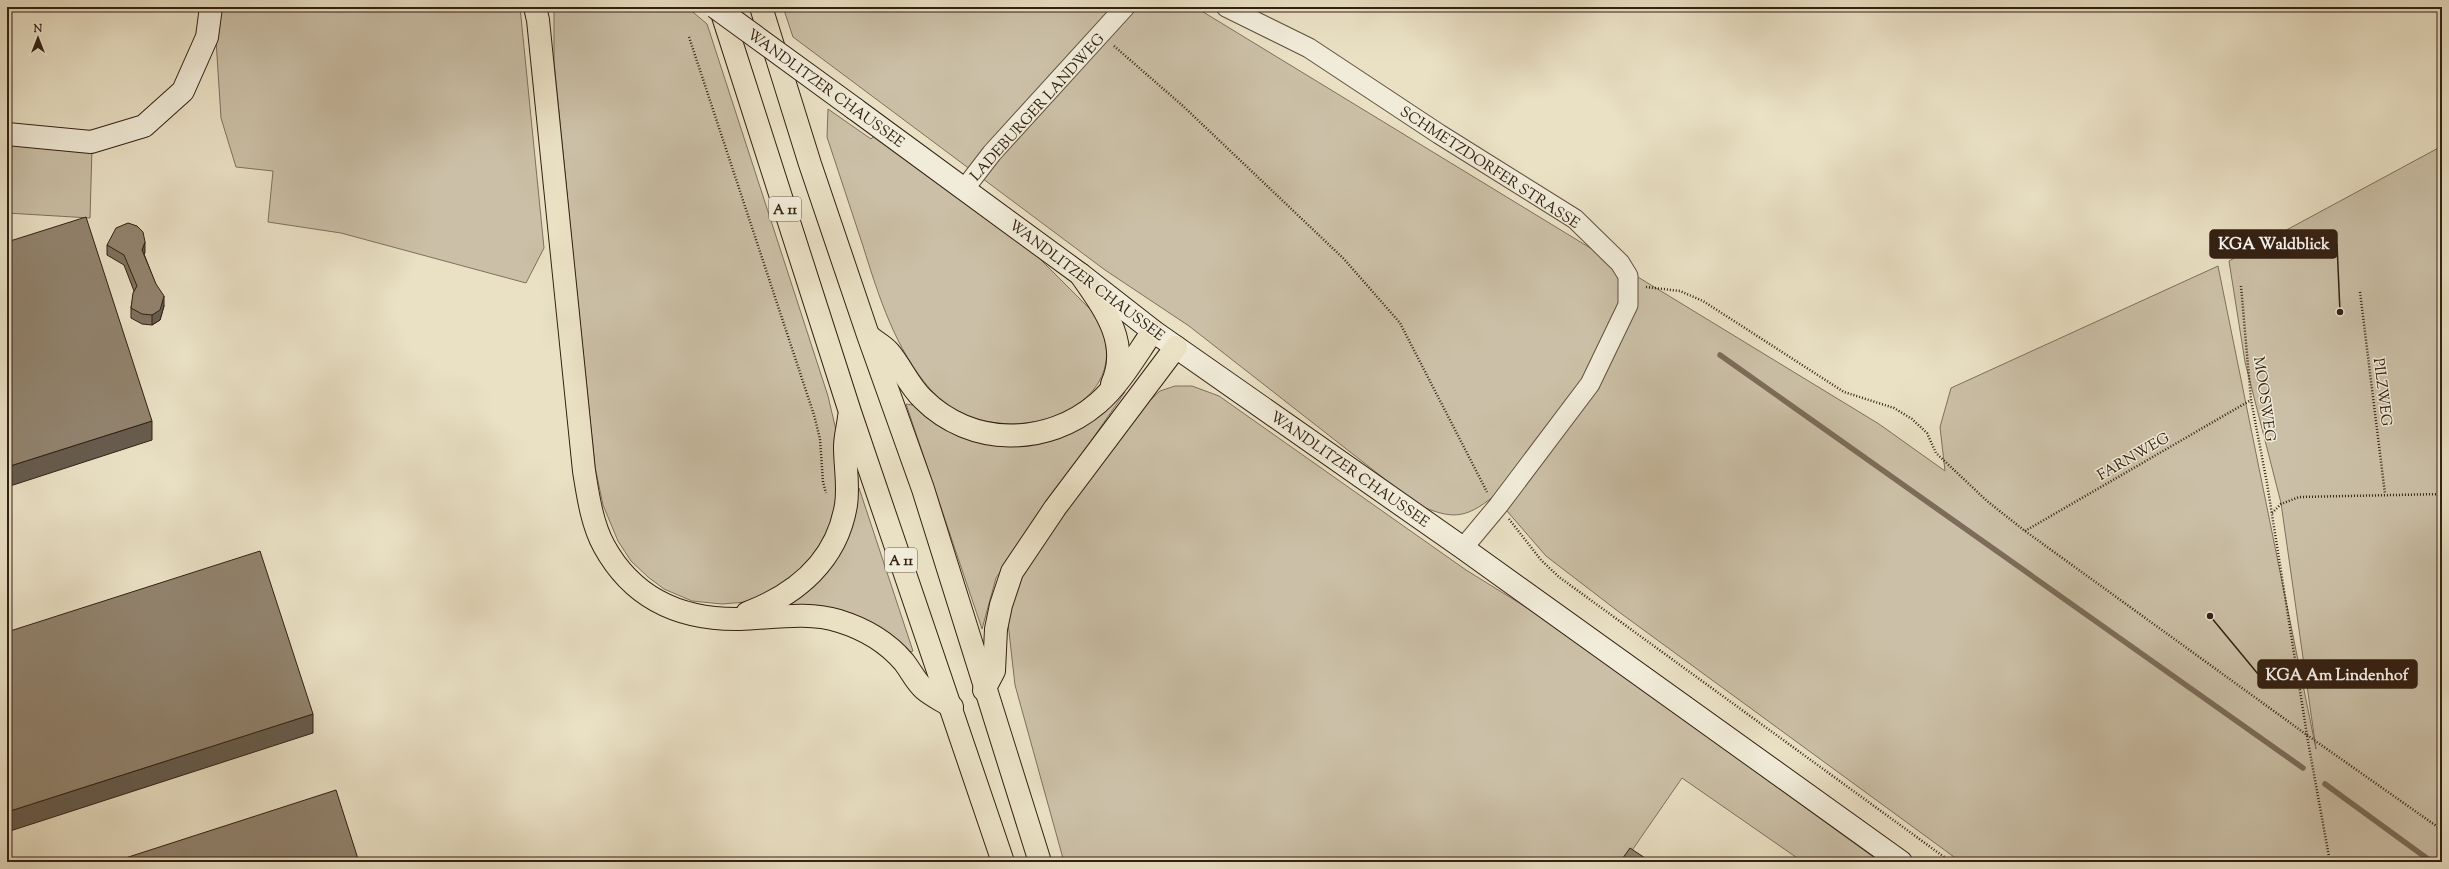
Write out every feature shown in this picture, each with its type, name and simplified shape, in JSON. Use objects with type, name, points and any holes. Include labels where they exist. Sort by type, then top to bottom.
[{"type":"highway","name":"A 11","points":[[720,7],[850,412],[952,707],[1003,862]]},
{"type":"highway","name":"A 11","points":[[761,7],[810,164],[868,335],[924,489],[984,690],[1040,862]]},
{"type":"highway","points":[[538,11],[584,471],[591,508],[604,545],[618,567],[635,587],[660,604],[691,615],[731,619],[813,617],[837,620],[860,628],[887,645],[905,663],[923,689],[952,707]]},
{"type":"highway","points":[[1080,274],[1110,318],[1116,332],[1118,350],[1116,368],[1107,395]]},
{"type":"highway","points":[[868,335],[888,352],[923,399],[957,424],[991,435],[1024,437],[1056,429],[1081,417],[1107,395],[1154,331]]},
{"type":"highway","points":[[984,690],[994,671],[996,629],[1001,605],[1012,572],[1054,508],[1176,347]]},
{"type":"highway","points":[[731,619],[770,604],[793,591],[817,570],[831,551],[846,505],[848,476],[845,447],[850,412]]},
{"type":"main road","points":[[7,134],[91,142],[144,126],[183,91],[207,37],[210,7]]},
{"type":"main road","name":"WANDLITZER CHAUSSEE","points":[[715,7],[964,188],[1176,347],[1463,548],[1900,862]]},
{"type":"street","name":"LADEBURGER LANDWEG","points":[[964,188],[992,153],[1125,7]]},
{"type":"street","name":"SCHMETZDORFER STRASSE","points":[[1226,7],[1309,48],[1439,134],[1575,219],[1620,263],[1628,276],[1630,286],[1628,305],[1590,384],[1498,506],[1463,548]]},
{"type":"path","points":[[689,37],[814,415],[820,439],[823,482],[827,494]]},
{"type":"path","points":[[1630,286],[1680,291],[1703,301],[1844,392],[1894,408],[1912,419],[1927,433],[1936,453],[1987,501],[2025,531],[2306,735],[2442,830]]},
{"type":"path","name":"MOOSWEG","points":[[2241,286],[2252,400],[2272,514],[2306,735],[2330,862]]},
{"type":"path","name":"PILZWEG","points":[[2360,292],[2384,494]]},
{"type":"path","name":"FARNWEG","points":[[2025,531],[2252,400]]},
{"type":"path","points":[[2272,514],[2281,504],[2299,497],[2384,494],[2442,494]]},
{"type":"shaded area","points":[[219,7],[520,7],[544,248],[526,283],[341,233],[268,222],[273,171],[236,167],[221,118],[216,40]]},
{"type":"shaded area","points":[[554,7],[687,7],[707,24],[828,396],[838,439],[839,504],[823,545],[790,582],[746,602],[722,604],[692,601],[664,589],[648,577],[631,561],[618,541],[603,505],[595,467],[572,244],[554,61]]},
{"type":"shaded area","points":[[783,7],[1195,7],[1879,424],[1945,471],[1940,427],[1951,388],[2218,266],[2316,749],[2281,503],[2245,362],[2229,261],[2442,146],[2442,862],[1961,862],[1619,612],[1546,556],[1494,496],[1474,510],[1458,515],[1440,513],[1418,505],[1189,326],[1105,270],[793,37]]},
{"type":"shaded area","points":[[828,109],[871,139],[874,136],[1030,249],[1092,311],[1106,345],[1103,374],[1086,398],[1060,414],[1027,423],[992,422],[959,412],[931,390],[918,374],[898,340],[875,284],[827,137]]},
{"type":"shaded area","points":[[7,141],[92,147],[90,218],[7,213]]},
{"type":"shaded area","points":[[1175,386],[1192,386],[1219,396],[1466,570],[1550,622],[1880,862],[1803,862],[1682,778],[1624,862],[1064,862],[1015,685],[1008,623],[1019,578],[1056,519],[1147,403],[1160,391]]},
{"type":"shaded area","points":[[1125,392],[996,578],[982,629],[906,404],[924,410],[950,430],[965,437],[982,442],[1018,446],[1053,440],[1069,434],[1084,425]]},
{"type":"shaded area","points":[[859,488],[913,651],[906,653],[784,608],[854,508]]},
{"type":"building","points":[[86,217],[152,421],[7,467],[7,242]]},
{"type":"building","points":[[128,223],[137,226],[143,232],[145,242],[142,250],[156,284],[164,296],[160,310],[152,315],[142,314],[131,308],[133,293],[137,286],[124,255],[107,245],[116,228]]},
{"type":"building","points":[[260,551],[313,714],[7,812],[7,632]]},
{"type":"building","points":[[336,790],[359,862],[113,862]]},
{"type":"building","points":[[1630,848],[1651,862],[1620,862]]},
{"type":"waterway","points":[[1720,355],[2303,768]]},
{"type":"waterway","points":[[2325,784],[2432,862]]},
{"type":"place","name":"KGA Waldblick","points":[[2340,312]]},
{"type":"place","name":"KGA Am Lindenhof","points":[[2210,616]]}]
